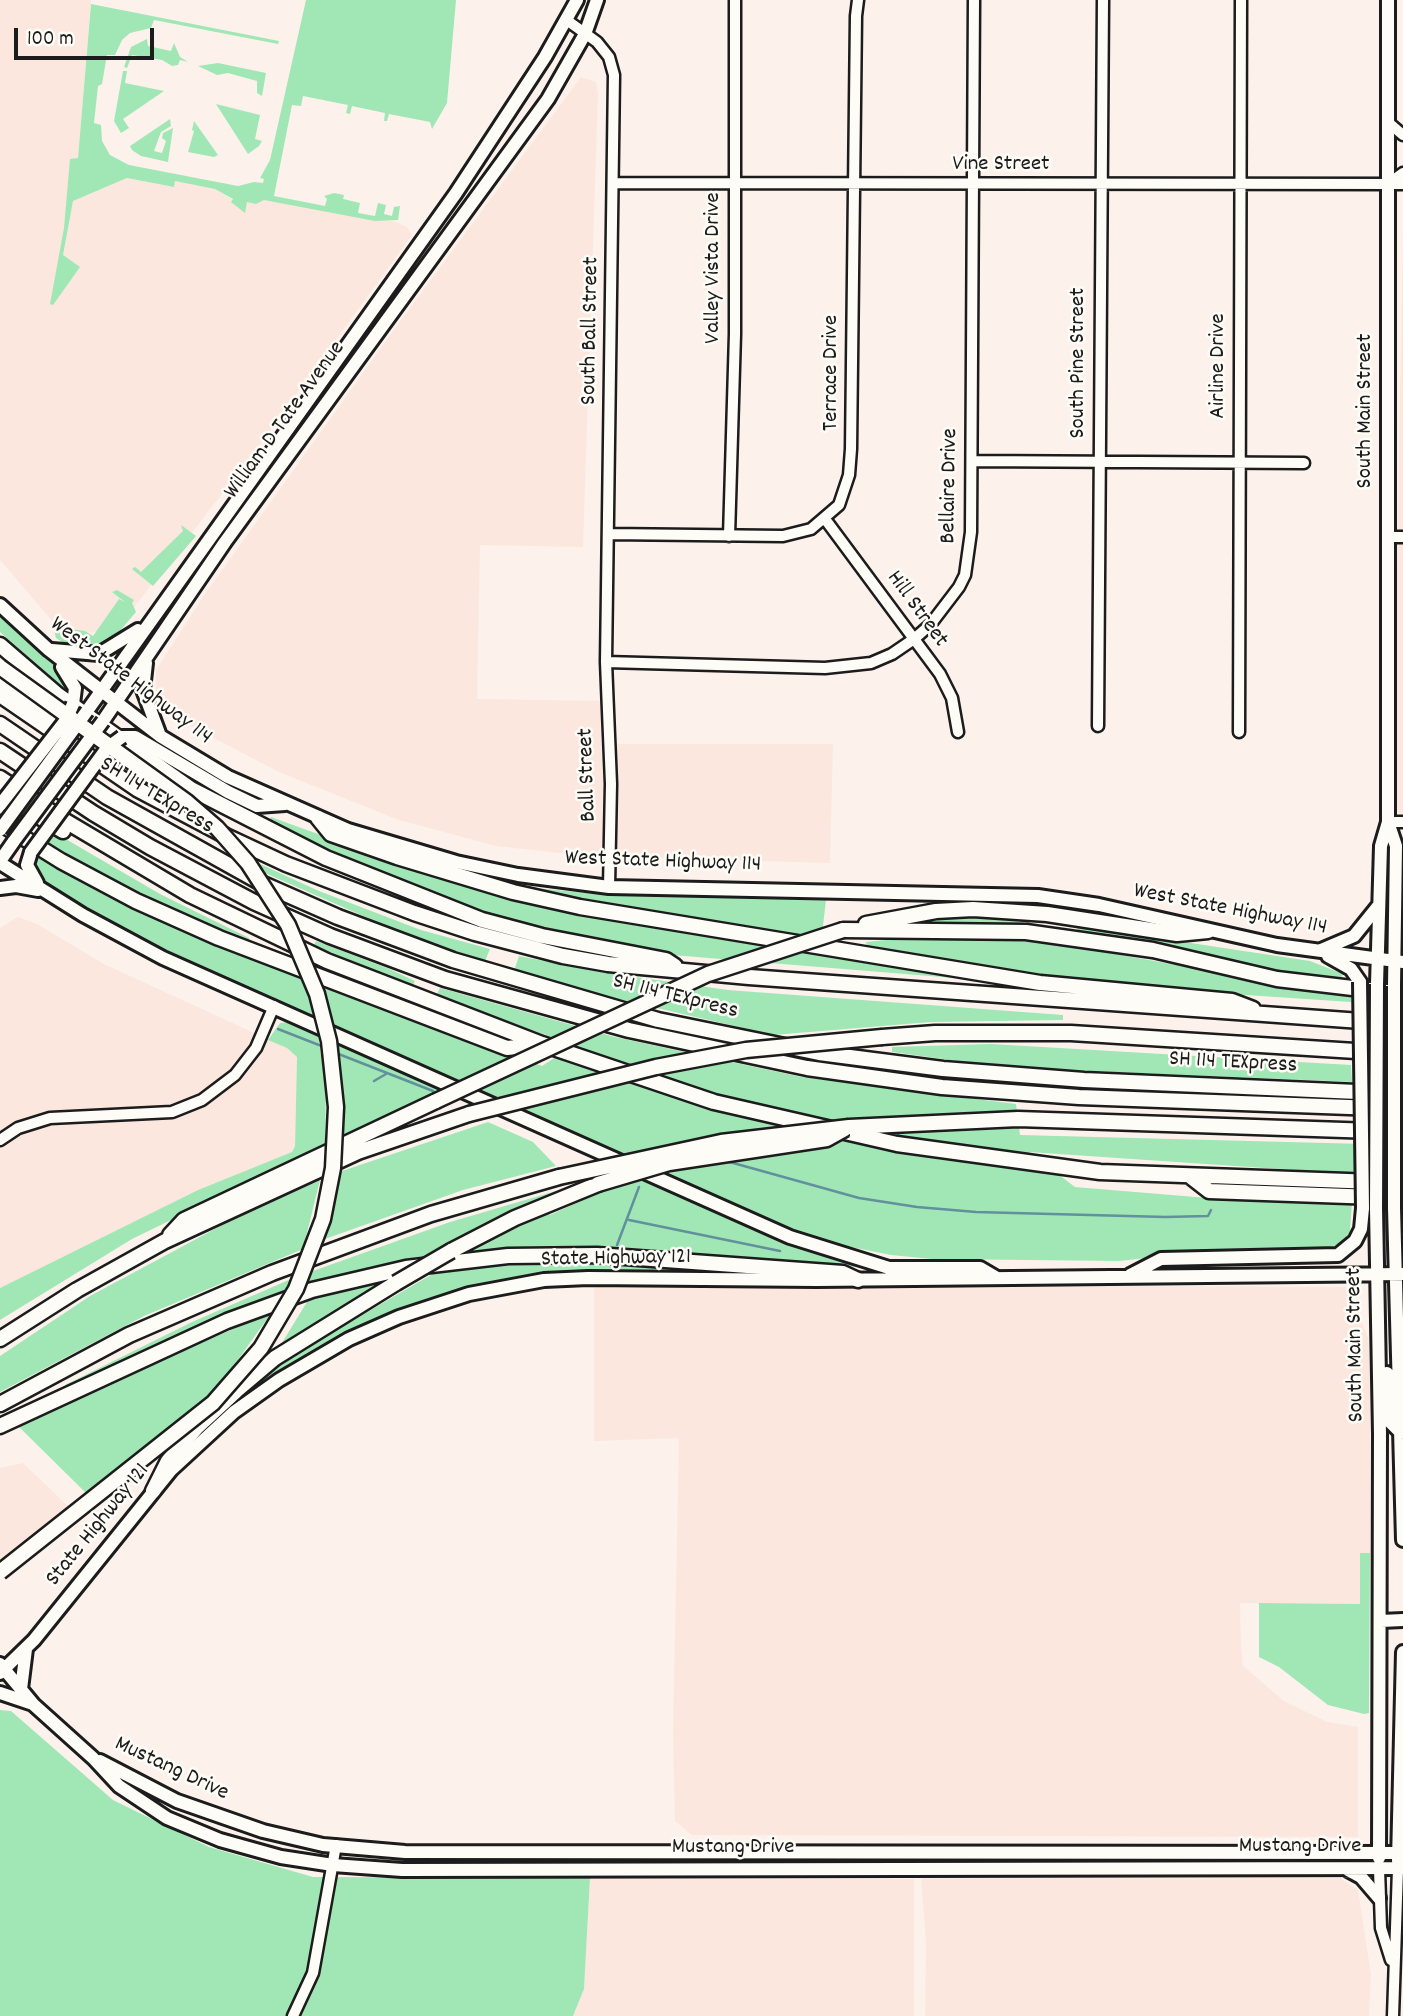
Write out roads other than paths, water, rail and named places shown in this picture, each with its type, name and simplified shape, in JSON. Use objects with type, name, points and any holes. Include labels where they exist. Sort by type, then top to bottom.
[{"type":"highway","points":[[0,645],[58,695],[125,746],[191,789],[288,840],[404,892],[482,920],[542,936],[666,960],[683,971]]},
{"type":"highway","points":[[0,667],[187,802],[217,828],[248,863],[293,934],[317,994],[329,1041],[336,1107],[333,1168],[323,1219],[296,1289],[261,1348],[213,1403],[0,1572]]},
{"type":"highway","points":[[0,681],[56,725],[81,752]]},
{"type":"highway","points":[[0,695],[137,789],[286,864],[414,913],[475,933],[563,956],[608,964],[683,971],[1403,1024]]},
{"type":"highway","name":"SH 114 TEXpress","points":[[0,724],[107,797],[263,884],[349,921],[453,960],[658,1020],[819,1053],[955,1070],[1084,1080],[1403,1094]]},
{"type":"highway","name":"SH 114 TEXpress","points":[[0,751],[150,847],[254,902],[330,936],[445,979],[629,1030],[807,1069],[942,1087],[1079,1097],[1403,1109]]},
{"type":"highway","points":[[0,778],[62,819],[164,879],[245,923],[327,961],[542,1044],[714,1102],[832,1130],[1019,1162],[1100,1172],[1403,1183]]},
{"type":"highway","points":[[0,793],[143,878],[164,879]]},
{"type":"highway","points":[[318,818],[331,834],[397,857],[513,892],[580,907],[1040,984],[1232,1001],[1270,1015]]},
{"type":"highway","points":[[0,823],[61,861],[136,901],[219,938],[507,1048],[542,1044]]},
{"type":"highway","points":[[165,1241],[184,1220],[708,974],[843,930],[908,915],[973,909],[1047,914],[1177,934],[1208,931]]},
{"type":"highway","points":[[843,930],[1026,932],[1153,950],[1276,979],[1399,990]]},
{"type":"highway","points":[[0,1339],[77,1290],[165,1241],[358,1152],[469,1114],[560,1089],[669,1065],[746,1050],[949,1033],[1071,1033],[1403,1055]]},
{"type":"highway","points":[[0,1404],[129,1335],[271,1273],[422,1217],[559,1177],[721,1142],[849,1127],[1018,1119],[1403,1132]]},
{"type":"highway","points":[[153,1491],[168,1461],[197,1427],[275,1358],[451,1251],[515,1218],[598,1184],[669,1163],[827,1139],[849,1127]]},
{"type":"highway","points":[[1191,1177],[1209,1191],[1399,1203]]},
{"type":"highway","points":[[0,1426],[227,1321],[312,1290],[407,1268],[508,1256],[597,1255],[843,1273],[858,1280]]},
{"type":"main road","name":"William D Tate Avenue","points":[[0,830],[456,193],[568,21],[577,0]]},
{"type":"main road","name":"William D Tate Avenue","points":[[0,862],[116,703],[225,542],[548,99],[585,34],[597,0]]},
{"type":"main road","name":"South Main Street","points":[[1379,1869],[1379,1361],[1376,1274],[1369,1208],[1381,846],[1388,822],[1388,0]]},
{"type":"main road","points":[[418,246],[431,256]]},
{"type":"main road","points":[[353,337],[366,346]]},
{"type":"main road","points":[[211,532],[225,542]]},
{"type":"main road","name":"West State Highway 114","points":[[0,605],[48,650],[116,703],[160,736],[228,777],[318,818],[405,849],[518,875],[609,887],[1019,894],[1099,905],[1208,931],[1318,951],[1399,962]]},
{"type":"main road","points":[[48,650],[99,654],[146,625]]},
{"type":"main road","points":[[0,805],[66,720],[73,704],[75,688],[71,677],[48,650]]},
{"type":"main road","points":[[148,654],[143,690],[160,736]]},
{"type":"main road","points":[[45,891],[29,871],[31,852],[107,748],[122,737],[135,737],[257,806],[285,804]]},
{"type":"main road","name":"South Main Street","points":[[1388,822],[1396,846],[1399,962],[1397,1329],[1403,1543]]},
{"type":"main road","points":[[0,862],[45,891],[163,958],[789,1237],[889,1268],[980,1268],[997,1278],[1399,1274]]},
{"type":"main road","points":[[0,888],[16,886],[45,891]]},
{"type":"main road","points":[[1318,951],[1354,936],[1380,905]]},
{"type":"main road","points":[[1396,905],[1403,920]]},
{"type":"main road","points":[[1127,1277],[1161,1259],[1338,1255],[1355,1241],[1369,1208],[1360,982],[1351,969],[1318,951]]},
{"type":"main road","name":"State Highway 121","points":[[1,1669],[26,1650],[153,1491],[206,1434],[279,1380],[349,1339],[399,1317],[469,1294],[569,1278],[997,1278]]},
{"type":"main road","points":[[1397,1329],[1403,1311]]},
{"type":"main road","points":[[1379,1361],[1388,1374],[1390,1422],[1401,1433]]},
{"type":"main road","points":[[1380,1545],[1403,1543]]},
{"type":"main road","points":[[1381,1620],[1403,1620]]},
{"type":"main road","points":[[21,1689],[26,1650]]},
{"type":"main road","points":[[1400,1868],[1403,1652]]},
{"type":"main road","name":"Mustang Drive","points":[[1,1669],[34,1705],[93,1758],[119,1786],[167,1818],[220,1840],[281,1857],[333,1865],[402,1870],[1400,1868]]},
{"type":"main road","points":[[0,1693],[34,1705]]},
{"type":"main road","points":[[1380,1721],[1402,1721]]},
{"type":"main road","name":"Mustang Drive","points":[[93,1758],[177,1801],[295,1840],[405,1852],[1400,1853]]},
{"type":"main road","points":[[589,1852],[589,1870]]},
{"type":"main road","points":[[1019,1853],[1019,1870]]},
{"type":"main road","points":[[1348,1869],[1361,1877],[1380,1898]]},
{"type":"street","name":"Valley Vista Drive","points":[[729,536],[735,334],[735,0]]},
{"type":"street","name":"Terrace Drive","points":[[609,534],[729,536],[800,533],[825,519],[839,505],[845,492],[851,449],[858,0]]},
{"type":"street","name":"Bellaire Drive","points":[[606,662],[847,668],[878,661],[914,639],[949,601],[965,575],[971,532],[974,0]]},
{"type":"street","name":"South Pine Street","points":[[1098,726],[1103,0]]},
{"type":"street","name":"Airline Drive","points":[[1239,733],[1241,0]]},
{"type":"street","name":"South Ball Street","points":[[568,21],[601,47],[614,69],[606,662]]},
{"type":"street","points":[[1389,123],[1403,135]]},
{"type":"street","points":[[1388,185],[1403,173]]},
{"type":"street","name":"Vine Street","points":[[614,183],[853,186],[1403,184]]},
{"type":"street","points":[[972,461],[1304,463]]},
{"type":"street","name":"Hill Street","points":[[825,519],[948,688],[958,732]]},
{"type":"street","points":[[1388,537],[1403,537]]},
{"type":"street","name":"Ball Street","points":[[606,662],[611,784],[609,887]]},
{"type":"street","points":[[1388,822],[1403,822]]},
{"type":"street","points":[[0,1140],[18,1128],[50,1118],[172,1112],[202,1100],[235,1075],[256,1048],[274,1006]]},
{"type":"street","points":[[293,2016],[313,1973],[336,1845]]},
{"type":"street","points":[[1393,2016],[1392,1964],[1398,1930],[1400,1868]]},
{"type":"street","points":[[1379,1869],[1381,1928],[1392,1964]]},
{"type":"waterway","points":[[278,1029],[324,1047]]},
{"type":"waterway","points":[[336,1053],[433,1091]]},
{"type":"waterway","points":[[374,1081],[386,1074]]},
{"type":"waterway","points":[[726,1161],[859,1198],[917,1207],[976,1212],[1165,1217],[1208,1216],[1211,1210]]},
{"type":"waterway","points":[[617,1245],[639,1187]]},
{"type":"waterway","points":[[629,1220],[780,1251]]}]
